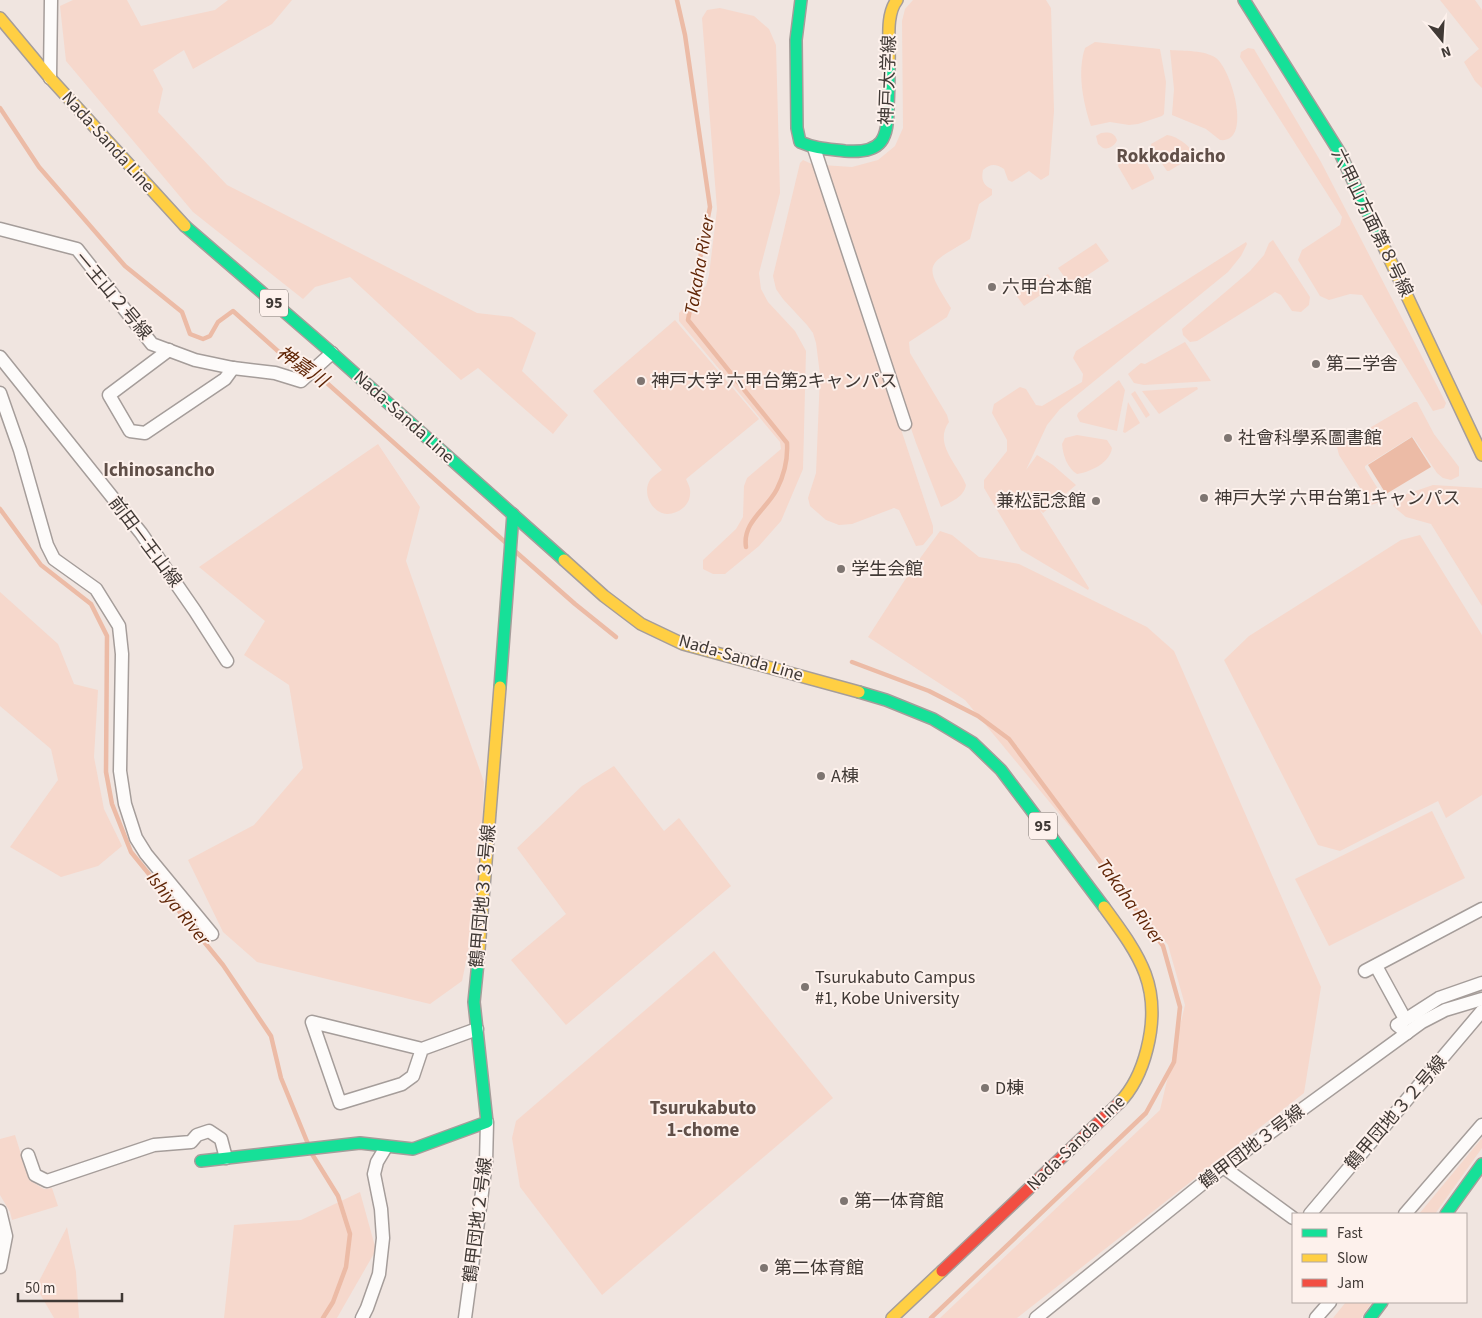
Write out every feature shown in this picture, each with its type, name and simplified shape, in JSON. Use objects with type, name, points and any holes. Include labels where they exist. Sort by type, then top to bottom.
[{"type":"main road","points":[[801,0],[796,40],[796,128],[800,142],[814,148]]},
{"type":"main road","name":"神戸大学線","points":[[814,148],[861,152],[871,149],[884,138],[888,127],[889,113],[890,17],[893,5],[897,0]]},
{"type":"main road","name":"六甲山方面第８号線","points":[[1244,0],[1340,154],[1482,455]]},
{"type":"main road","name":"Nada-Sanda Line","points":[[0,18],[50,78],[183,224],[332,353],[604,596],[641,624],[683,644],[886,700],[933,719],[973,743],[1000,770],[1132,945],[1144,970],[1152,1000],[1151,1032],[1144,1061],[1135,1083],[1121,1101],[892,1318]]},
{"type":"main road","name":"鶴甲団地３３号線","points":[[487,1122],[474,1002],[483,917],[513,514]]},
{"type":"main road","points":[[201,1161],[360,1143],[413,1149],[487,1122]]},
{"type":"main road","points":[[1447,1213],[1482,1164]]},
{"type":"main road","points":[[1370,1318],[1381,1303]]},
{"type":"street","points":[[50,78],[51,0]]},
{"type":"street","points":[[814,148],[905,424]]},
{"type":"street","name":"一王山２号線","points":[[0,229],[77,249],[152,344],[195,360],[233,368],[275,373],[301,381],[332,353]]},
{"type":"street","points":[[169,350],[109,395],[130,430],[145,433],[226,379],[233,368]]},
{"type":"street","name":"前田一王山線","points":[[0,357],[141,533],[227,661]]},
{"type":"street","points":[[0,394],[18,442],[46,545],[54,559],[96,589],[119,626],[122,654],[120,771],[125,804],[136,838],[146,854],[212,934]]},
{"type":"street","points":[[1405,1019],[1370,968],[1482,909]]},
{"type":"street","points":[[1407,1033],[1397,1025],[1438,998],[1482,983]]},
{"type":"street","name":"鶴甲団地３号線","points":[[1036,1318],[1223,1167],[1422,1022],[1445,1010],[1482,999]]},
{"type":"street","name":"鶴甲団地３２号線","points":[[1311,1213],[1482,1011]]},
{"type":"street","points":[[422,1049],[413,1076],[402,1084],[340,1104],[312,1022],[422,1049],[477,1029]]},
{"type":"street","name":"鶴甲団地２号線","points":[[465,1318],[486,1163],[487,1122]]},
{"type":"street","points":[[1406,1213],[1482,1125]]},
{"type":"street","points":[[28,1155],[35,1175],[47,1181],[154,1145],[191,1142],[197,1135],[209,1131],[221,1139],[226,1158]]},
{"type":"street","points":[[362,1318],[379,1274],[383,1238],[381,1208],[374,1174],[380,1145]]},
{"type":"street","points":[[1223,1167],[1292,1217]]},
{"type":"street","points":[[0,1211],[6,1236],[0,1267]]},
{"type":"street","points":[[1316,1318],[1329,1303]]},
{"type":"shaded area","points":[[73,0],[127,0],[141,26],[215,10],[228,0],[292,0],[272,24],[193,69],[184,50],[153,70],[163,89],[158,112],[227,185],[477,313],[512,317],[536,333],[522,371],[568,415],[553,434],[478,368],[461,380],[350,277],[315,287],[303,299],[193,212],[66,61],[60,6]]},
{"type":"shaded area","points":[[913,0],[1046,0],[1051,8],[1054,111],[1049,175],[1041,180],[1029,171],[1012,182],[1008,180],[1004,169],[998,166],[991,165],[983,170],[983,182],[992,189],[992,195],[979,204],[970,239],[944,255],[933,266],[936,282],[951,308],[947,317],[909,342],[910,353],[947,415],[949,422],[945,430],[945,446],[966,485],[960,496],[941,507],[916,443],[822,165],[852,167],[878,160],[895,146],[903,128],[902,21],[905,9]]},
{"type":"shaded area","points":[[1440,0],[1475,0],[1482,10],[1482,88],[1475,81],[1464,62],[1479,49]]},
{"type":"shaded area","points":[[720,8],[754,16],[769,29],[776,45],[780,193],[759,273],[761,289],[768,302],[795,331],[806,351],[803,469],[781,521],[759,546],[725,574],[713,574],[703,569],[703,560],[736,529],[743,517],[744,486],[747,478],[781,449],[780,442],[679,321],[679,313],[706,286],[709,275],[717,209],[702,18],[707,10]]},
{"type":"shaded area","points":[[1095,42],[1160,49],[1166,82],[1164,114],[1162,116],[1138,124],[1129,125],[1110,122],[1091,126],[1083,97],[1081,67],[1085,48]]},
{"type":"shaded area","points":[[1248,48],[1254,49],[1321,162],[1446,403],[1444,408],[1433,411],[1362,295],[1350,294],[1329,300],[1320,296],[1298,260],[1302,250],[1340,225],[1342,217],[1240,57],[1241,52]]},
{"type":"shaded area","points":[[1170,50],[1194,51],[1211,55],[1222,65],[1233,90],[1236,105],[1236,131],[1230,138],[1220,140],[1206,129],[1172,115],[1174,89]]},
{"type":"shaded area","points":[[1101,133],[1112,134],[1116,137],[1116,142],[1109,148],[1103,148],[1098,144],[1096,136]]},
{"type":"shaded area","points":[[1167,135],[1183,142],[1195,155],[1169,171],[1167,171],[1152,149],[1151,144]]},
{"type":"shaded area","points":[[1140,151],[1154,179],[1132,190],[1118,166],[1123,158]]},
{"type":"shaded area","points":[[803,160],[814,165],[933,526],[933,533],[923,545],[916,546],[899,510],[894,508],[852,524],[839,525],[826,520],[810,506],[808,498],[816,473],[820,375],[816,343],[813,333],[776,289],[773,276],[800,163]]},
{"type":"shaded area","points":[[1273,240],[1310,297],[1309,305],[1301,312],[1292,311],[1281,295],[1275,292],[1197,341],[1190,342],[1183,335],[1182,329],[1250,271],[1264,255],[1269,243]]},
{"type":"shaded area","points":[[1246,242],[1247,244],[1241,256],[1228,272],[1060,409],[1047,425],[1026,470],[1037,455],[1053,465],[1076,485],[1043,513],[1039,509],[1089,588],[1088,590],[1021,550],[984,488],[984,480],[1007,451],[1007,440],[992,413],[994,404],[1020,387],[1026,389],[1036,405],[1042,406],[1082,382],[1083,374],[1073,358],[1076,351]]},
{"type":"shaded area","points":[[1096,243],[1109,261],[1071,286],[1058,268]]},
{"type":"shaded area","points":[[1048,274],[1056,285],[1024,306],[1016,295]]},
{"type":"shaded area","points":[[675,320],[759,419],[686,479],[690,492],[687,503],[681,510],[667,514],[657,511],[648,499],[647,494],[650,480],[662,470],[593,391]]},
{"type":"shaded area","points":[[1185,342],[1211,381],[1144,385],[1134,383],[1128,374],[1141,363],[1145,364]]},
{"type":"shaded area","points":[[1119,380],[1125,390],[1117,431],[1080,422],[1077,416],[1078,413]]},
{"type":"shaded area","points":[[1197,387],[1198,389],[1159,414],[1142,391]]},
{"type":"shaded area","points":[[1135,391],[1150,415],[1146,418],[1131,394]]},
{"type":"shaded area","points":[[1128,402],[1140,423],[1125,433],[1123,432]]},
{"type":"shaded area","points":[[1417,402],[1434,434],[1459,467],[1459,476],[1451,480],[1443,478],[1437,473],[1413,437],[1411,437],[1365,466],[1383,497],[1383,501],[1371,505],[1339,455],[1337,447]]},
{"type":"shaded area","points":[[1077,435],[1107,440],[1112,448],[1108,458],[1099,466],[1077,474],[1066,461],[1062,444],[1065,438]]},
{"type":"shaded area","points":[[1412,437],[1431,467],[1386,494],[1368,465]]},
{"type":"shaded area","points":[[378,444],[420,507],[406,561],[484,782],[479,899],[462,981],[430,1004],[257,962],[223,932],[188,860],[254,825],[303,768],[289,685],[244,655],[265,621],[199,567]]},
{"type":"shaded area","points":[[1433,485],[1482,488],[1482,606],[1431,524],[1406,517],[1393,506],[1398,497]]},
{"type":"shaded area","points":[[940,531],[952,535],[979,557],[1019,564],[1147,627],[1174,651],[1321,987],[1304,1093],[1017,1318],[940,1318],[1160,1110],[1185,1005],[1168,945],[965,700],[868,637],[910,572]]},
{"type":"shaded area","points":[[1420,535],[1482,635],[1482,795],[1446,818],[1438,801],[1340,851],[1318,845],[1224,660],[1249,636],[1401,540]]},
{"type":"shaded area","points":[[0,592],[58,644],[74,684],[98,690],[94,757],[104,809],[122,846],[98,866],[61,877],[10,847],[58,780],[51,749],[0,706]]},
{"type":"shaded area","points":[[614,766],[664,831],[679,818],[731,886],[566,1025],[511,960],[566,914],[517,848],[582,786]]},
{"type":"shaded area","points":[[1432,811],[1465,878],[1329,946],[1295,879]]},
{"type":"shaded area","points":[[714,951],[833,1098],[602,1295],[520,1187],[512,1138],[516,1121]]},
{"type":"shaded area","points":[[15,1135],[29,1180],[44,1189],[52,1188],[58,1206],[12,1220],[10,1212],[0,1195],[0,1139]]},
{"type":"shaded area","points":[[1482,1138],[1482,1148],[1436,1213],[1420,1213]]},
{"type":"shaded area","points":[[360,1192],[376,1250],[337,1318],[224,1318],[234,1225],[301,1220]]},
{"type":"shaded area","points":[[67,1227],[76,1272],[79,1318],[54,1318],[36,1287]]},
{"type":"shaded area","points":[[1345,1303],[1371,1303],[1361,1318],[1333,1318]]},
{"type":"waterway","name":"Takaha River","points":[[677,0],[685,35],[710,207],[688,320],[787,443],[786,461],[782,478],[773,496],[751,523],[746,538],[746,547]]},
{"type":"waterway","name":"神嘉川","points":[[0,108],[39,167],[125,266],[182,312],[190,334],[203,339],[210,336],[218,322],[233,311],[289,361],[309,367],[505,542]]},
{"type":"waterway","name":"Ishiya River","points":[[0,509],[41,565],[91,604],[107,636],[106,772],[112,804],[131,852],[223,965],[271,1036],[281,1078],[308,1144]]},
{"type":"waterway","name":"神嘉川","points":[[516,552],[616,637]]},
{"type":"waterway","name":"Takaha River","points":[[852,662],[929,691],[978,716],[1009,739],[1163,946],[1180,1007],[1174,1062],[1146,1113],[931,1318]]},
{"type":"waterway","name":"Ishiya River","points":[[312,1154],[338,1196],[350,1234],[346,1267],[333,1302],[323,1318]]},
{"type":"traffic: fast","points":[[801,0],[796,40],[797,128],[800,142],[811,146],[845,151],[868,150],[881,142],[887,127],[889,62]]},
{"type":"traffic: fast","points":[[1244,0],[1340,153],[1383,245]]},
{"type":"traffic: fast","points":[[185,226],[332,353],[564,560]]},
{"type":"traffic: fast","points":[[500,687],[513,514]]},
{"type":"traffic: fast","points":[[859,692],[886,700],[933,719],[973,743],[1001,770],[1104,907]]},
{"type":"traffic: fast","points":[[201,1161],[360,1143],[413,1149],[487,1122],[474,1002],[478,962]]},
{"type":"traffic: fast","points":[[1447,1213],[1482,1164]]},
{"type":"traffic: fast","points":[[1370,1318],[1381,1303]]},
{"type":"traffic: slow","points":[[889,62],[889,21],[893,6],[897,0]]},
{"type":"traffic: slow","points":[[0,18],[50,78],[185,226]]},
{"type":"traffic: slow","points":[[1383,245],[1482,455]]},
{"type":"traffic: slow","points":[[564,560],[604,596],[641,624],[683,644],[859,692]]},
{"type":"traffic: slow","points":[[478,962],[500,687]]},
{"type":"traffic: slow","points":[[1104,907],[1128,941],[1145,972],[1150,989],[1152,1007],[1151,1027],[1143,1064],[1133,1085],[1119,1103]]},
{"type":"traffic: slow","points":[[892,1318],[942,1271]]},
{"type":"traffic: jam","points":[[942,1271],[1119,1103]]},
{"type":"place","name":"六甲台本館","points":[[992,287]]},
{"type":"place","name":"第二学舎","points":[[1316,364]]},
{"type":"place","name":"神戸大学 六甲台第2キャンパス","points":[[641,381]]},
{"type":"place","name":"社會科學系圖書館","points":[[1228,438]]},
{"type":"place","name":"神戸大学 六甲台第1キャンパス","points":[[1204,498]]},
{"type":"place","name":"兼松記念館","points":[[1096,501]]},
{"type":"place","name":"学生会館","points":[[841,569]]},
{"type":"place","name":"A棟","points":[[821,776]]},
{"type":"place","name":"Tsurukabuto Campus #1, Kobe University","points":[[805,987]]},
{"type":"place","name":"D棟","points":[[985,1088]]},
{"type":"place","name":"第一体育館","points":[[844,1201]]},
{"type":"place","name":"第二体育館","points":[[764,1268]]},
{"type":"district","name":"Rokkodaicho","points":[[1171,156]]},
{"type":"district","name":"Ichinosancho","points":[[159,470]]},
{"type":"district","name":"Tsurukabuto 1-chome","points":[[703,1119]]}]
